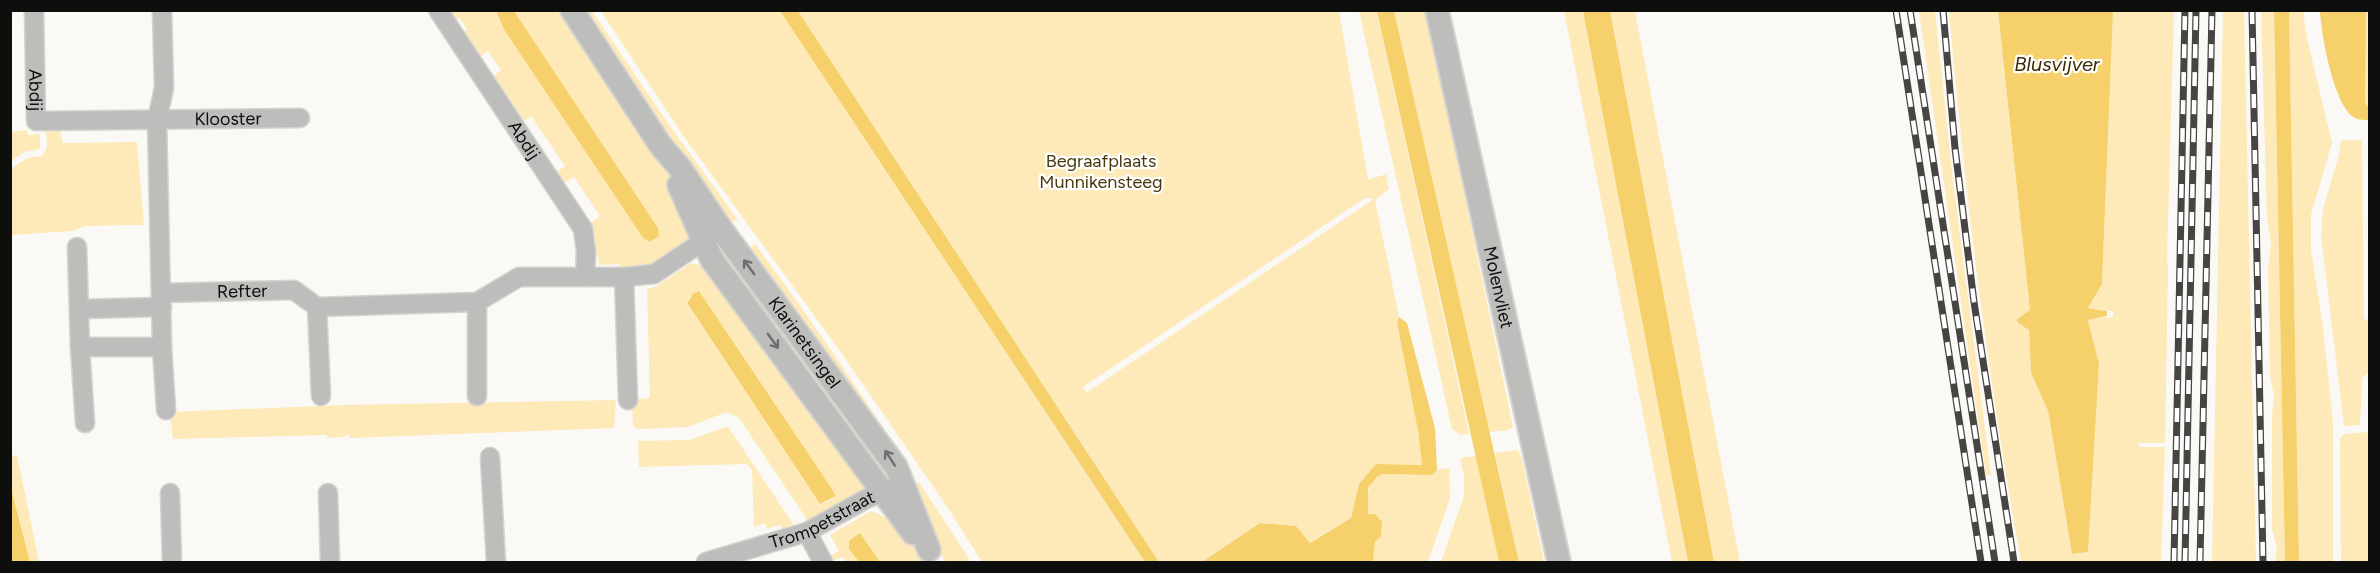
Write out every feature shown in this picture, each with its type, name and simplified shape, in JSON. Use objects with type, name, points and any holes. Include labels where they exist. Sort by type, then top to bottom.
[{"type":"street","name":"Abdij","points":[[33,10],[36,121],[157,120]]},
{"type":"street","points":[[162,10],[164,88],[157,120],[162,347],[166,411]]},
{"type":"street","name":"Abdij","points":[[438,10],[583,230],[586,252],[585,278]]},
{"type":"street","name":"Klarinetsingel","points":[[572,10],[661,146],[680,168],[712,235],[878,441],[896,467],[894,488],[933,556]]},
{"type":"street","name":"Molenvliet","points":[[1437,10],[1558,562]]},
{"type":"street","name":"Klooster","points":[[157,120],[300,118]]},
{"type":"street","points":[[321,396],[317,307],[477,302],[519,277],[585,278],[654,274],[712,235]]},
{"type":"street","points":[[77,247],[85,423]]},
{"type":"street","points":[[624,277],[628,400]]},
{"type":"street","name":"Refter","points":[[162,300],[294,290],[317,307]]},
{"type":"street","points":[[79,309],[162,300]]},
{"type":"street","points":[[477,302],[477,396]]},
{"type":"street","points":[[80,347],[162,347]]},
{"type":"street","points":[[490,457],[496,562]]},
{"type":"street","name":"Trompetstraat","points":[[706,562],[807,532],[866,500],[894,488]]},
{"type":"street","points":[[328,493],[330,562]]},
{"type":"street","points":[[170,494],[172,562]]},
{"type":"street","points":[[807,532],[823,562]]},
{"type":"green space","points":[[2369,10],[2369,107],[2366,105],[2364,70],[2366,11]]},
{"type":"green space","points":[[450,11],[496,11],[505,31],[643,238],[649,242],[658,228],[514,11],[564,11],[672,179],[691,238],[687,243],[652,267],[621,269],[620,264],[599,265],[598,255],[593,255],[588,225],[600,216],[574,177],[564,183],[557,172],[565,166],[531,116],[524,121],[509,98],[505,100],[491,78],[501,70],[488,51],[478,58],[462,34],[467,30],[460,18],[457,20]]},
{"type":"green space","points":[[582,11],[592,11],[660,112],[737,219],[727,226]]},
{"type":"green space","points":[[601,11],[780,11],[1145,562],[982,562],[950,511],[840,351],[682,134]]},
{"type":"green space","name":"Begraafplaats Munnikensteeg","points":[[794,11],[1339,11],[1368,180],[1386,174],[1389,189],[1375,200],[1399,317],[1397,323],[1418,431],[1422,465],[1376,464],[1359,484],[1351,518],[1309,543],[1296,526],[1260,523],[1202,562],[1159,562],[884,142]],"holes":[[[1365,198],[1374,199],[1086,393],[1083,387]]]},
{"type":"green space","points":[[1359,11],[1377,11],[1469,434],[1461,435],[1452,429]]},
{"type":"green space","points":[[1394,11],[1426,11],[1513,427],[1509,430],[1488,432]]},
{"type":"green space","points":[[1564,11],[1583,11],[1688,562],[1672,562]]},
{"type":"green space","points":[[1610,11],[1635,11],[1740,562],[1714,562]]},
{"type":"green space","points":[[1919,11],[1935,11],[1952,173],[1991,475],[1986,475]]},
{"type":"green space","points":[[1949,11],[1998,11],[2030,310],[2018,319],[2029,330],[2031,373],[2048,411],[2072,554],[2088,552],[2099,364],[2088,319],[2113,317],[2113,311],[2088,308],[2102,284],[2113,11],[2174,11],[2167,259],[2165,443],[2139,443],[2139,447],[2165,447],[2161,562],[2021,562],[1998,425],[1979,287],[1962,149]]},
{"type":"green space","points":[[2223,11],[2244,11],[2256,562],[2212,562]]},
{"type":"green space","points":[[2261,11],[2274,11],[2285,562],[2275,562],[2277,548],[2272,530],[2274,397],[2270,376],[2268,268],[2271,242],[2267,218]]},
{"type":"green space","points":[[2289,11],[2303,11],[2307,38],[2332,143],[2311,215],[2311,250],[2322,320],[2333,421],[2333,562],[2299,562]]},
{"type":"green space","points":[[59,128],[63,143],[137,142],[144,225],[85,226],[72,231],[11,235],[11,169],[27,158],[42,156],[47,148],[46,130]]},
{"type":"green space","points":[[27,130],[28,135],[40,134],[40,148],[26,151],[11,161],[11,132]]},
{"type":"green space","points":[[2341,140],[2362,140],[2364,319],[2370,320],[2369,372],[2362,378],[2360,425],[2344,426],[2321,236],[2323,209],[2339,155]]},
{"type":"green space","points":[[755,244],[816,328],[912,472],[907,476],[745,252]]},
{"type":"green space","points":[[736,258],[890,473],[882,477],[724,267]]},
{"type":"green space","points":[[691,263],[703,266],[866,487],[864,491],[808,521],[739,418],[724,413],[688,427],[637,429],[633,426],[632,400],[650,398],[647,289],[657,286]],"holes":[[[699,291],[836,496],[820,504],[687,304],[688,299]]]},
{"type":"green space","points":[[616,400],[614,428],[349,438],[349,435],[346,435],[327,438],[327,435],[173,439],[170,412],[345,405]]},
{"type":"green space","points":[[725,427],[729,428],[793,524],[792,526],[782,529],[780,525],[767,529],[765,523],[754,527],[752,470],[747,464],[639,467],[638,441],[690,440]]},
{"type":"green space","points":[[2369,432],[2369,562],[2341,562],[2340,439],[2344,434]]},
{"type":"green space","points":[[1518,450],[1522,459],[1544,562],[1519,562],[1495,453]]},
{"type":"green space","points":[[17,455],[39,562],[30,562],[11,488],[10,457]]},
{"type":"green space","points":[[1476,456],[1499,562],[1441,562],[1464,496],[1464,476],[1460,458]]},
{"type":"green space","points":[[1449,468],[1450,498],[1428,562],[1373,562],[1374,542],[1367,503],[1370,486],[1375,479],[1383,474],[1432,475],[1437,470]]},
{"type":"green space","points":[[919,482],[971,562],[946,562],[938,550],[918,493],[916,484]]},
{"type":"green space","points":[[871,511],[889,519],[896,525],[927,562],[880,562],[860,533],[849,549],[859,562],[846,562],[843,557],[829,562],[827,558],[839,551],[830,535]]},
{"type":"water","points":[[496,11],[514,11],[658,228],[659,236],[649,242],[643,238],[505,31]]},
{"type":"water","points":[[780,11],[798,11],[1159,562],[1145,562]]},
{"type":"water","points":[[1377,11],[1394,11],[1519,562],[1499,562]]},
{"type":"water","points":[[1583,11],[1610,11],[1714,562],[1688,562]]},
{"type":"water","name":"Blusvijver","points":[[1998,11],[2113,11],[2102,284],[2088,308],[2107,311],[2107,316],[2088,320],[2099,364],[2088,552],[2072,554],[2048,411],[2031,373],[2029,330],[2017,322],[2017,319],[2030,310]]},
{"type":"water","points":[[2274,11],[2289,11],[2299,562],[2285,562]]},
{"type":"water","points":[[2320,11],[2366,11],[2365,97],[2366,105],[2369,107],[2369,120],[2355,118],[2341,100],[2330,69]]},
{"type":"water","points":[[699,291],[836,496],[820,504],[687,303],[693,294]]},
{"type":"water","points":[[1399,317],[1407,323],[1435,428],[1437,470],[1432,475],[1383,474],[1377,477],[1368,488],[1368,514],[1375,514],[1382,522],[1381,536],[1375,542],[1373,562],[1202,562],[1260,523],[1296,526],[1310,543],[1351,518],[1359,484],[1376,464],[1422,465],[1418,431],[1397,323]]},
{"type":"water","points":[[11,488],[30,562],[11,561]]},
{"type":"water","points":[[860,533],[880,562],[859,562],[849,549],[849,541]]},
{"type":"railway","points":[[1896,10],[1981,562]]},
{"type":"railway","points":[[1910,10],[1995,562]]},
{"type":"railway","points":[[1943,10],[1955,148],[1974,302],[2014,562]]},
{"type":"railway","points":[[2174,562],[2185,10]]},
{"type":"railway","points":[[2185,562],[2196,10]]},
{"type":"railway","points":[[2200,562],[2212,10]]},
{"type":"railway","points":[[2252,10],[2263,562]]}]
